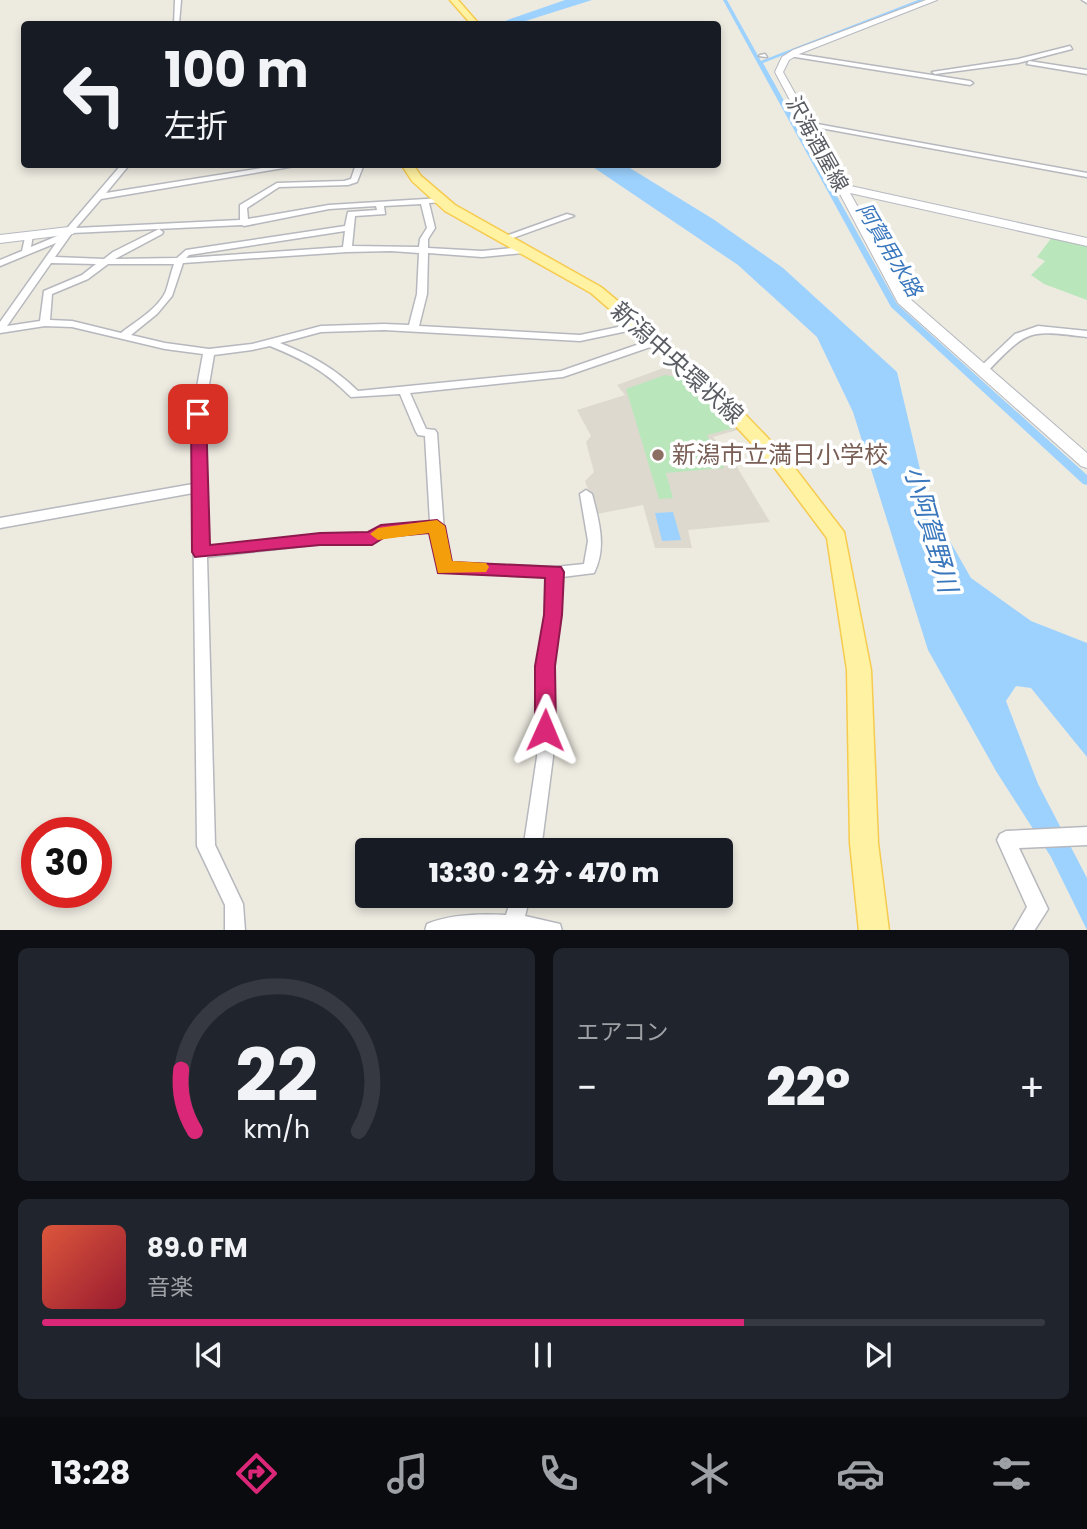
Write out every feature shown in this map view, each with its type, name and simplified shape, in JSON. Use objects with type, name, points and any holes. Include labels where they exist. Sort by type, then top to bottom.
[{"type":"main road","points":[[454,0],[472,21]]},
{"type":"main road","points":[[791,55],[933,0]]},
{"type":"main road","name":"沢海酒屋線","points":[[791,55],[780,65],[779,72],[903,300],[922,320],[1087,462]]},
{"type":"main road","name":"新潟中央環状線","points":[[410,168],[432,201],[596,289],[703,381],[781,463],[837,537],[859,670],[864,843],[874,930]]},
{"type":"main road","points":[[841,187],[1087,242]]},
{"type":"main road","points":[[0,240],[67,233]]},
{"type":"street","points":[[177,21],[178,0]]},
{"type":"street","points":[[910,74],[1018,61],[1070,48]]},
{"type":"street","points":[[791,55],[970,83]]},
{"type":"street","points":[[1018,61],[1087,72]]},
{"type":"street","points":[[806,124],[1087,175]]},
{"type":"street","points":[[0,329],[67,233],[124,168]]},
{"type":"street","points":[[239,243],[246,223],[243,207],[277,185],[345,183],[354,180],[358,168]]},
{"type":"street","points":[[99,197],[257,169]]},
{"type":"street","points":[[336,206],[345,183]]},
{"type":"street","points":[[0,263],[67,233],[246,223],[336,206],[432,201],[431,228],[424,239],[422,294],[413,328]]},
{"type":"street","points":[[347,249],[351,214],[382,212],[379,203]]},
{"type":"street","points":[[504,238],[570,216]]},
{"type":"street","points":[[45,323],[47,293],[85,277],[165,228]]},
{"type":"street","points":[[122,335],[162,303],[175,279],[179,259],[195,250],[349,228]]},
{"type":"street","points":[[26,252],[29,235]]},
{"type":"street","points":[[49,260],[105,263],[243,259],[347,249],[391,248],[424,253],[482,254],[523,250]]},
{"type":"street","points":[[0,329],[45,323],[72,324],[165,346],[209,352],[237,350],[321,329],[413,328],[580,338],[637,326]]},
{"type":"street","points":[[983,370],[1020,332],[1044,329],[1087,334]]},
{"type":"street","points":[[270,342],[312,360],[338,378],[355,395],[563,374],[655,342]]},
{"type":"street","points":[[209,352],[198,414],[206,846],[234,904],[235,930]]},
{"type":"street","points":[[404,391],[422,432],[431,433],[437,526],[444,568],[555,572],[589,569],[595,557],[593,522],[586,494]]},
{"type":"street","points":[[0,523],[201,486]]},
{"type":"street","points":[[201,552],[320,539],[372,538],[381,531],[437,526]]},
{"type":"street","points":[[534,838],[545,757],[545,666],[553,615],[555,572]]},
{"type":"street","points":[[1022,930],[1038,909],[1006,839],[1087,835]]},
{"type":"street","points":[[513,923],[517,908]]},
{"type":"street","points":[[434,930],[462,924],[513,923],[553,930]]},
{"type":"shaded area","name":"新潟市立満日小学校","points":[[677,363],[744,428],[713,437],[737,467],[770,522],[688,530],[692,548],[655,548],[643,505],[597,514],[585,481],[594,472],[586,442],[591,436],[577,410],[625,395],[617,385]]},
{"type":"green space","points":[[1053,236],[1087,245],[1087,300],[1044,284],[1031,275],[1045,261],[1037,257]]},
{"type":"green space","points":[[665,375],[683,378],[734,428],[707,435],[724,468],[666,473],[673,498],[659,499],[626,389]]},
{"type":"water","points":[[565,0],[592,0],[526,21],[505,21]]},
{"type":"water","name":"小阿賀野川","points":[[594,168],[630,168],[713,219],[783,268],[897,372],[928,503],[971,578],[1031,621],[1087,643],[1087,757],[1031,688],[1016,686],[1006,701],[1038,784],[1087,878],[1087,930],[1051,857],[996,771],[928,650],[853,412],[817,337],[738,265]]},
{"type":"water","points":[[673,512],[681,540],[662,541],[655,513]]},
{"type":"waterway","name":"阿賀用水路","points":[[725,0],[894,305],[1087,481]]},
{"type":"waterway","points":[[762,62],[922,0]]},
{"type":"slow traffic","points":[[378,534],[381,531],[437,526],[444,568],[480,567]]},
{"type":"place","name":"新潟市立満日小学校","points":[[658,455]]},
{"type":"route","points":[[198,414],[201,552],[320,539],[372,538],[381,531],[437,526],[444,568],[555,572],[553,615],[545,666],[545,730]]}]
